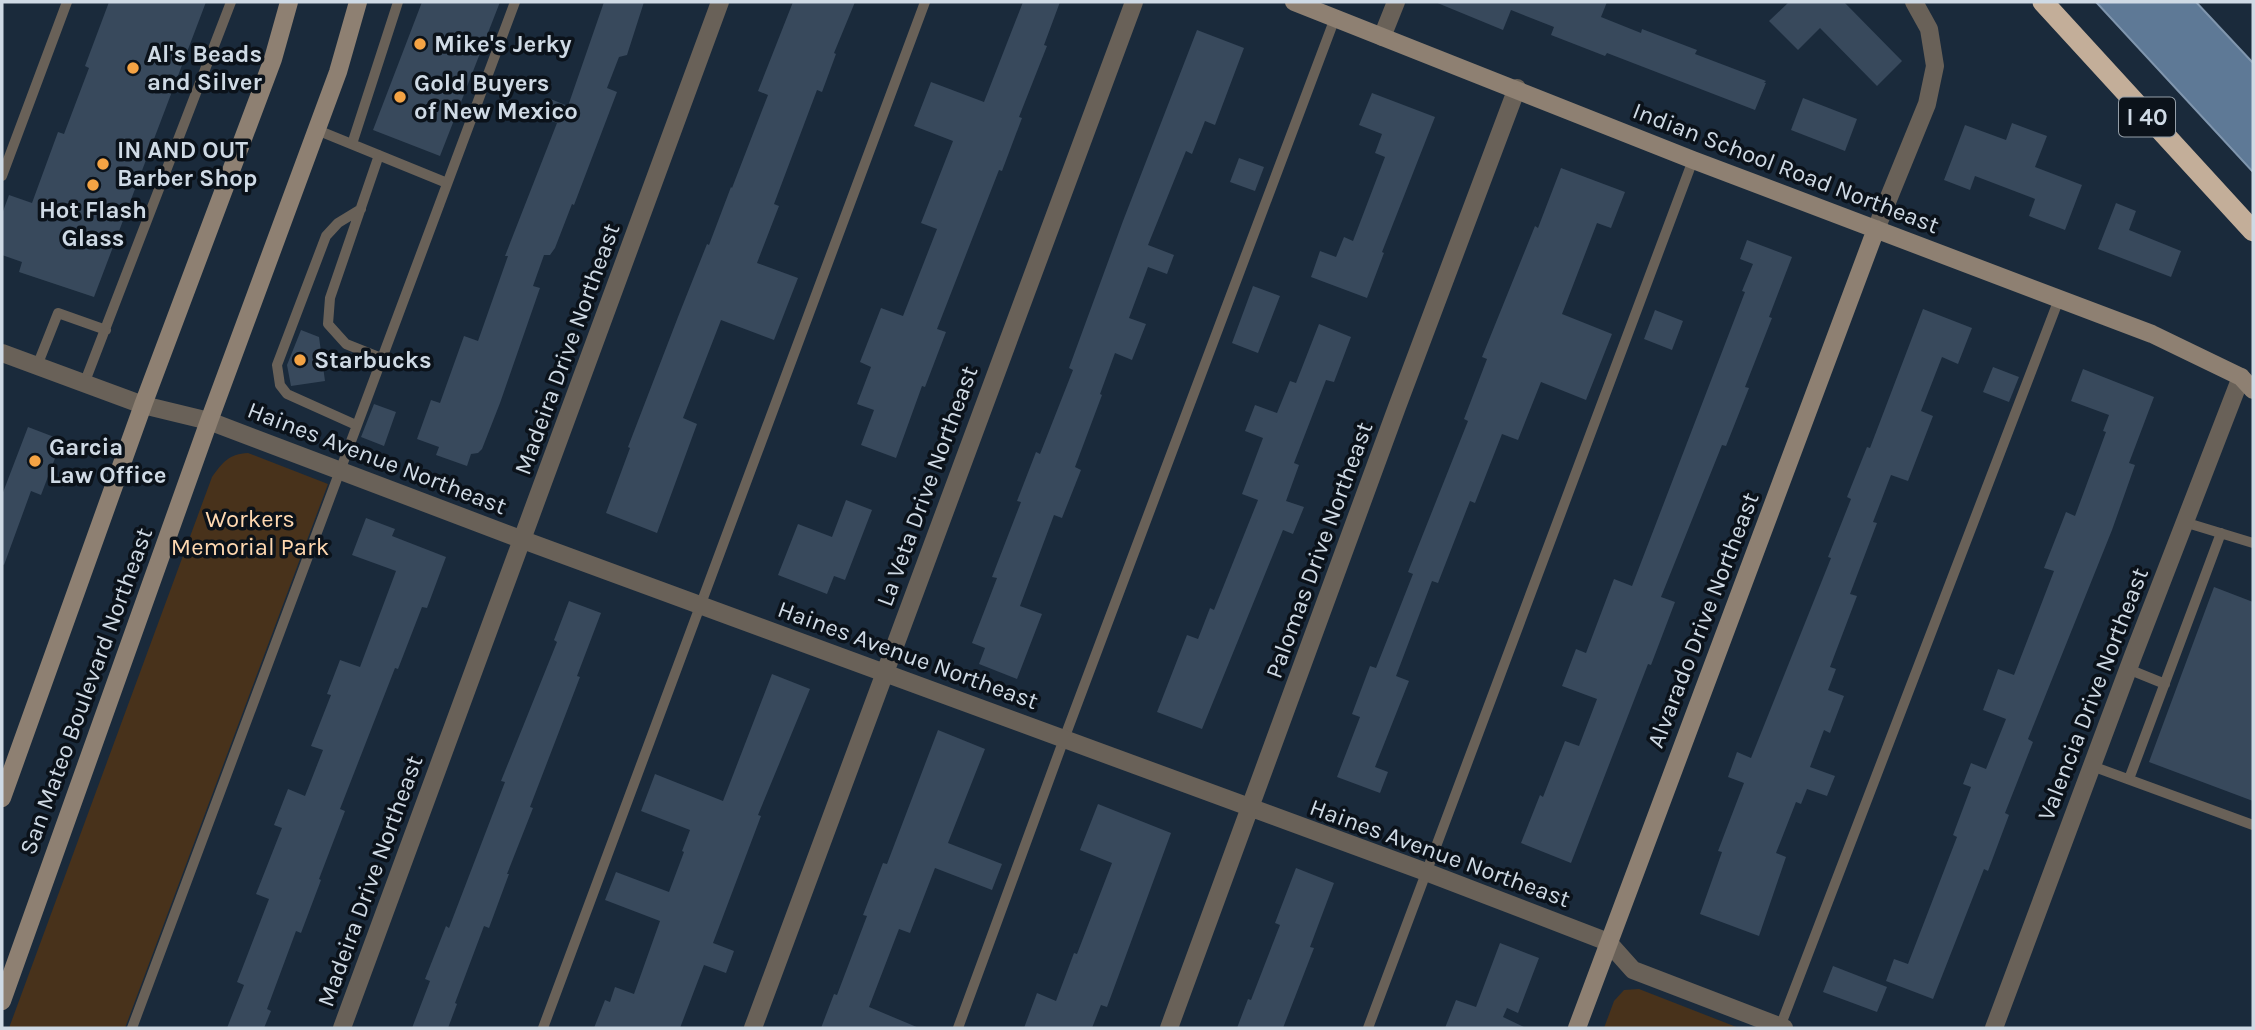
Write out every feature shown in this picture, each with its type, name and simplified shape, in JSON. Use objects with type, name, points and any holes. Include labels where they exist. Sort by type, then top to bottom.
[{"type":"highway","name":"I 40","points":[[2043,2],[2253,231]]},
{"type":"main road","name":"San Mateo Boulevard Northeast","points":[[2,798],[143,405],[273,59],[289,2]]},
{"type":"main road","name":"San Mateo Boulevard Northeast","points":[[2,1001],[209,421],[338,72],[358,2]]},
{"type":"main road","name":"Indian School Road Northeast","points":[[1294,2],[1517,88],[1693,160],[2152,334],[2247,383]]},
{"type":"main road","name":"Alvarado Drive Northeast","points":[[1577,1028],[1876,229]]},
{"type":"street","name":"Madeira Drive Northeast","points":[[342,1028],[720,2]]},
{"type":"street","name":"La Veta Drive Northeast","points":[[753,1028],[1134,2]]},
{"type":"street","points":[[1382,37],[1396,2]]},
{"type":"street","points":[[1876,229],[1927,104],[1935,66],[1929,29],[1914,2]]},
{"type":"street","name":"Palomas Drive Northeast","points":[[1168,1028],[1517,88]]},
{"type":"street","name":"Haines Avenue Northeast","points":[[2,353],[143,405],[209,421],[523,540],[1426,872],[1608,942],[1633,970],[1782,1028]]},
{"type":"street","name":"Valencia Drive Northeast","points":[[1994,1028],[2184,522],[2247,383]]},
{"type":"lane","points":[[2,176],[68,2]]},
{"type":"lane","points":[[84,384],[231,2]]},
{"type":"lane","points":[[352,144],[398,2]]},
{"type":"lane","points":[[132,1028],[515,2]]},
{"type":"lane","points":[[543,1028],[925,2]]},
{"type":"lane","points":[[958,1028],[1335,18]]},
{"type":"lane","points":[[317,130],[447,183]]},
{"type":"lane","points":[[379,155],[330,298],[328,324],[346,344],[381,358]]},
{"type":"lane","points":[[1368,1028],[1693,160]]},
{"type":"lane","points":[[356,425],[287,394],[280,385],[277,365],[326,236],[338,223],[361,209]]},
{"type":"lane","points":[[1782,1028],[2059,299]]},
{"type":"lane","points":[[37,366],[58,313],[106,330]]},
{"type":"lane","points":[[2184,522],[2253,542]]},
{"type":"lane","points":[[2129,779],[2221,533]]},
{"type":"lane","points":[[2128,669],[2165,684]]},
{"type":"lane","points":[[2092,765],[2253,825]]},
{"type":"green space","name":"Workers Memorial Park","points":[[248,453],[328,484],[125,1028],[9,1028],[212,477],[227,460]]},
{"type":"green space","points":[[1639,989],[1739,1028],[1604,1028],[1614,1001],[1624,990]]},
{"type":"water","points":[[2096,2],[2196,2],[2253,63],[2253,172]]},
{"type":"building","points":[[109,2],[206,2],[94,297],[19,272],[22,262],[2,255],[2,214],[9,195],[32,203],[58,132],[64,134],[89,68],[85,66]]},
{"type":"building","points":[[422,2],[500,2],[440,156],[373,130]]},
{"type":"building","points":[[604,2],[644,2],[627,55],[619,57],[607,88],[617,92],[574,205],[572,204],[555,248],[550,255],[544,255],[533,286],[540,288],[500,403],[482,449],[471,454],[467,466],[436,455],[439,447],[417,439],[431,400],[440,403],[464,336],[478,341],[508,256],[505,256],[557,123],[541,117],[548,98],[568,106]]},
{"type":"building","points":[[793,2],[855,2],[834,53],[836,54],[822,92],[817,90],[774,204],[779,206],[757,263],[798,278],[774,340],[721,320],[683,418],[697,424],[657,533],[606,513],[630,448],[628,447],[678,317],[768,95],[758,91]]},
{"type":"building","points":[[1023,2],[1060,2],[1044,45],[1047,46],[1019,117],[1022,118],[937,329],[946,332],[925,387],[922,386],[896,458],[861,445],[874,410],[857,404],[871,367],[860,362],[881,308],[903,316],[937,229],[921,223],[953,141],[914,126],[931,82],[984,102]]},
{"type":"building","points":[[1435,2],[1607,2],[1601,17],[1641,33],[1642,29],[1697,50],[1695,54],[1766,83],[1755,110],[1607,53],[1605,56],[1551,35],[1554,27],[1511,10],[1503,30]]},
{"type":"building","points":[[1789,2],[1844,2],[1902,61],[1877,86],[1820,28],[1798,50],[1769,21]]},
{"type":"building","points":[[1197,30],[1244,48],[1215,125],[1205,121],[1192,154],[1186,151],[1148,245],[1174,255],[1167,274],[1148,267],[1129,318],[1146,324],[1132,360],[1115,353],[1075,467],[1081,470],[1062,518],[1054,515],[1020,606],[1042,614],[1017,679],[979,664],[985,648],[972,643],[997,578],[992,577],[1021,502],[1017,501],[1036,452],[1040,454],[1073,370],[1069,368]]},
{"type":"building","points":[[1372,93],[1435,117],[1382,252],[1384,253],[1367,298],[1311,277],[1320,251],[1336,257],[1344,237],[1353,241],[1385,157],[1375,153],[1382,134],[1359,125]]},
{"type":"building","points":[[1803,98],[1857,119],[1845,151],[1791,130]]},
{"type":"building","points":[[2012,123],[2047,136],[2035,167],[2082,185],[2065,230],[2029,216],[2035,199],[1975,176],[1970,190],[1944,180],[1965,125],[2006,140]]},
{"type":"building","points":[[1239,158],[1264,167],[1255,191],[1230,182]]},
{"type":"building","points":[[1561,168],[1625,192],[1611,228],[1597,223],[1562,314],[1612,334],[1586,400],[1541,382],[1518,440],[1502,434],[1475,503],[1470,501],[1438,583],[1432,581],[1396,676],[1409,681],[1375,767],[1388,772],[1380,793],[1337,777],[1360,717],[1352,714],[1370,666],[1376,668],[1413,574],[1408,572],[1468,421],[1464,419],[1487,359],[1482,357]]},
{"type":"building","points":[[2116,203],[2136,211],[2129,230],[2181,251],[2171,277],[2098,249]]},
{"type":"building","points":[[1747,240],[1792,257],[1745,387],[1749,388],[1726,446],[1722,445],[1661,597],[1675,602],[1651,665],[1648,664],[1571,863],[1521,843],[1565,741],[1579,746],[1597,699],[1562,686],[1576,649],[1586,653],[1614,579],[1632,586],[1745,292],[1742,291],[1753,264],[1740,259]]},
{"type":"building","points":[[1253,286],[1280,296],[1258,353],[1232,343]]},
{"type":"building","points":[[1923,309],[1972,328],[1958,364],[1942,357],[1921,411],[1933,416],[1908,481],[1891,475],[1873,522],[1877,523],[1850,594],[1857,596],[1830,667],[1836,669],[1828,690],[1844,696],[1830,733],[1824,730],[1810,767],[1835,776],[1827,796],[1807,789],[1801,804],[1796,802],[1776,853],[1786,857],[1759,936],[1700,914],[1722,852],[1718,851],[1744,783],[1728,777],[1737,752],[1751,758],[1831,558],[1828,557],[1851,499],[1847,497],[1867,447],[1870,448]]},
{"type":"building","points":[[1655,310],[1683,321],[1672,350],[1644,339]]},
{"type":"building","points":[[1319,324],[1351,337],[1334,382],[1326,380],[1294,463],[1299,465],[1286,501],[1304,507],[1293,534],[1283,530],[1202,729],[1157,712],[1187,635],[1198,639],[1210,608],[1214,610],[1258,500],[1242,494],[1263,438],[1245,431],[1255,405],[1277,413],[1290,381],[1296,383]]},
{"type":"building","points":[[301,330],[319,337],[325,381],[291,386],[287,365]]},
{"type":"building","points":[[1993,367],[2019,377],[2009,402],[1983,392]]},
{"type":"building","points":[[2083,369],[2154,397],[2129,463],[2135,465],[2112,530],[2028,739],[2033,742],[2005,813],[2009,815],[1988,871],[1984,869],[1933,999],[1886,981],[1894,959],[1908,964],[1957,837],[1953,835],[1971,787],[1963,784],[1971,763],[1986,769],[2006,719],[1983,710],[1998,669],[2014,675],[2054,571],[2044,568],[2066,512],[2075,516],[2106,432],[2103,431],[2109,415],[2071,401]]},
{"type":"building","points":[[374,404],[396,412],[384,446],[361,437]]},
{"type":"building","points":[[28,427],[62,440],[41,495],[31,491],[4,565],[2,495]]},
{"type":"building","points":[[846,500],[872,510],[845,580],[834,576],[827,594],[778,575],[798,524],[832,537]]},
{"type":"building","points":[[366,518],[395,529],[392,536],[446,557],[427,608],[422,607],[398,669],[395,668],[340,809],[345,811],[301,933],[296,931],[267,1009],[271,1011],[264,1028],[227,1028],[244,985],[237,982],[269,899],[256,894],[282,828],[274,825],[288,789],[305,796],[323,750],[311,746],[331,695],[327,694],[340,660],[360,667],[396,571],[352,555]]},
{"type":"building","points":[[2214,587],[2253,602],[2253,801],[2149,762]]},
{"type":"building","points":[[569,601],[601,613],[577,676],[580,677],[530,807],[533,808],[509,874],[489,928],[484,926],[448,1028],[412,1028],[430,981],[425,979],[446,926],[449,928],[505,782],[501,781],[557,642],[554,640]]},
{"type":"building","points":[[772,674],[810,689],[758,815],[761,816],[713,943],[734,951],[726,973],[704,965],[680,1028],[594,1028],[605,1000],[610,1002],[615,987],[634,994],[660,921],[605,900],[616,872],[669,892],[690,830],[641,811],[655,774],[723,801]]},
{"type":"building","points":[[938,730],[985,749],[948,843],[1002,864],[992,890],[935,868],[910,933],[899,929],[869,1007],[919,1028],[821,1028],[834,994],[837,995],[867,916],[863,915],[883,863],[887,864]]},
{"type":"building","points":[[1098,804],[1171,833],[1107,1007],[1101,1005],[1092,1028],[1024,1028],[1037,993],[1056,1001],[1112,863],[1080,850]]},
{"type":"building","points":[[1296,868],[1334,883],[1310,947],[1314,948],[1283,1028],[1237,1028],[1248,999],[1251,1000],[1280,925],[1275,923]]},
{"type":"building","points":[[1500,943],[1539,958],[1518,1013],[1507,1008],[1503,1017],[1526,1028],[1445,1028],[1456,1000],[1476,1007]]},
{"type":"building","points":[[1833,966],[1887,987],[1877,1012],[1823,992]]},
{"type":"place","name":"Mike's Jerky","points":[[420,44]]},
{"type":"place","name":"Al's Beads and Silver","points":[[133,68]]},
{"type":"place","name":"Gold Buyers of New Mexico","points":[[400,97]]},
{"type":"place","name":"IN AND OUT Barber Shop","points":[[103,164]]},
{"type":"place","name":"Hot Flash Glass","points":[[93,185]]},
{"type":"place","name":"Starbucks","points":[[300,360]]},
{"type":"place","name":"Garcia Law Office","points":[[35,461]]}]
